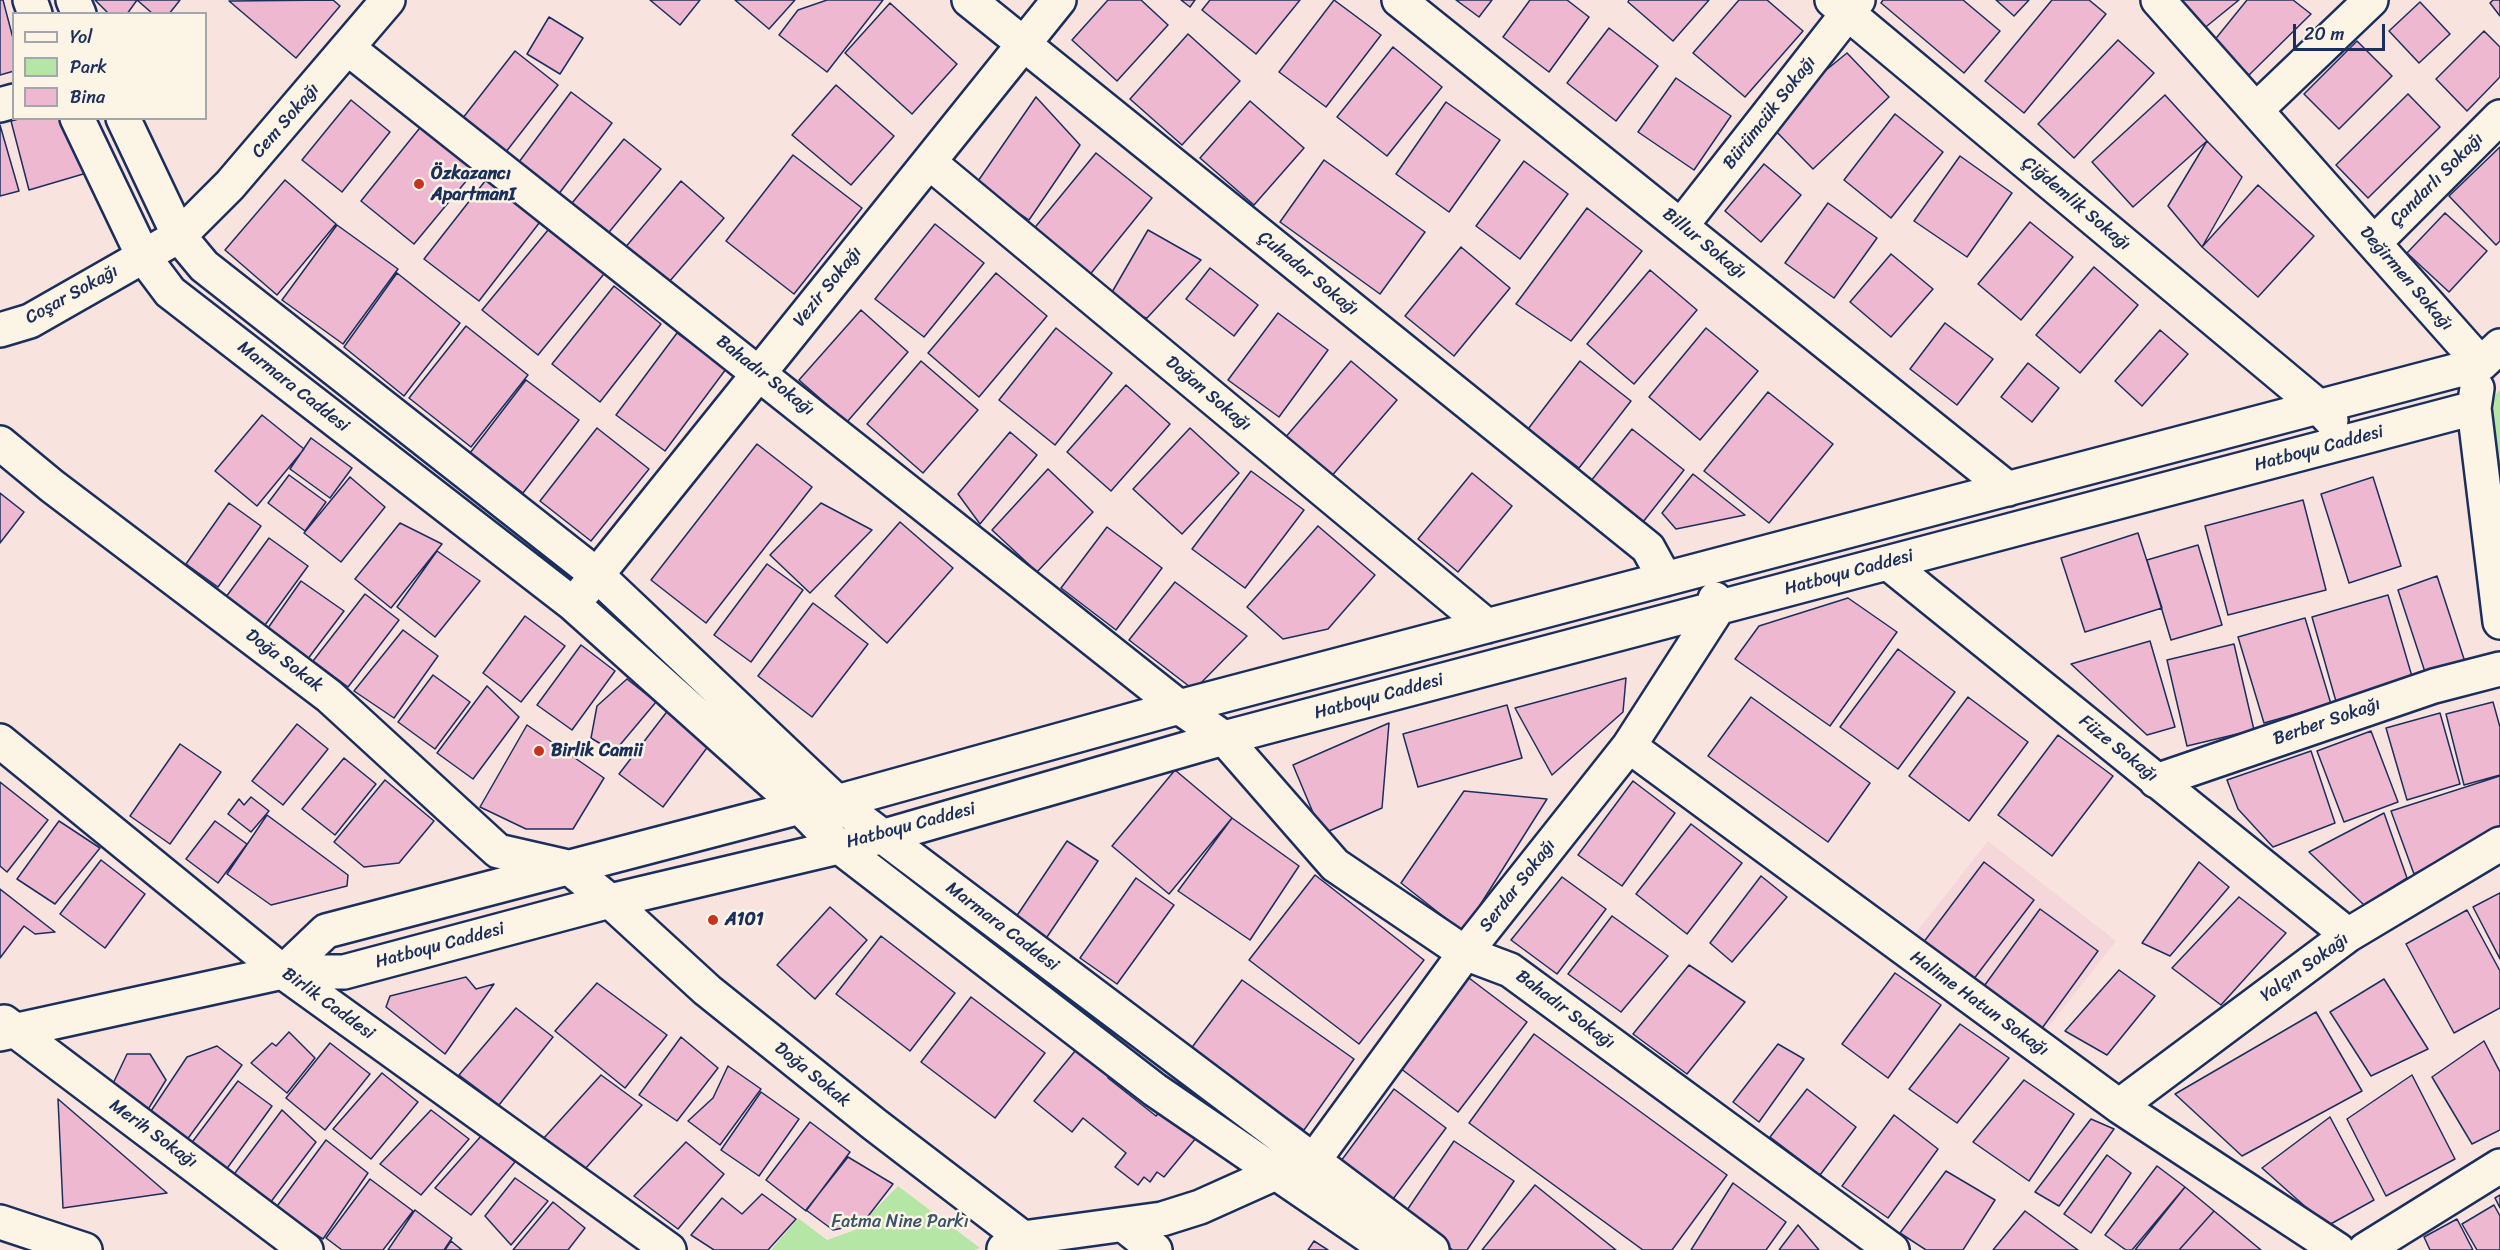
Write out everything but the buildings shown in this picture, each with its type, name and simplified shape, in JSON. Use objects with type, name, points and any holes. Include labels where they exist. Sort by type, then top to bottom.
[{"type":"street","name":"Cem Sokağı","points":[[143,256],[179,236],[230,185],[349,49],[388,0]]},
{"type":"street","name":"Çuhadar Sokağı","points":[[969,0],[1648,548],[1665,579]]},
{"type":"street","name":"Vezir Sokağı","points":[[597,575],[1059,0]]},
{"type":"street","name":"Billur Sokağı","points":[[1399,0],[2008,489]]},
{"type":"street","name":"Değirmen Sokağı","points":[[2158,0],[2374,243],[2490,355]]},
{"type":"street","points":[[2256,110],[2371,0]]},
{"type":"street","name":"Bürümcük Sokağı","points":[[1681,226],[1846,4]]},
{"type":"street","name":"Çiğdemlik Sokağı","points":[[1846,4],[2319,407],[2350,441]]},
{"type":"street","name":"Bahadır Sokağı","points":[[349,49],[760,372],[1179,707],[1224,738],[1335,865],[1465,953],[1510,970],[1892,1250]]},
{"type":"street","name":"Çandarlı Sokağı","points":[[2374,243],[2500,117]]},
{"type":"street","name":"Marmara Caddesi","points":[[77,120],[143,256],[170,292],[573,604],[800,807],[837,845],[1155,1090],[1389,1250]]},
{"type":"street","name":"Marmara Caddesi","points":[[124,120],[179,236],[204,266],[597,575],[837,802],[1432,1250]]},
{"type":"street","name":"Doğan Sokağı","points":[[929,162],[1487,626]]},
{"type":"street","name":"Coşar Sokağı","points":[[0,330],[30,321],[143,256]]},
{"type":"street","points":[[283,972],[326,931],[800,807],[837,802],[1179,707],[2319,407],[2490,355]]},
{"type":"street","points":[[2490,355],[2474,408],[2497,573],[2500,622]]},
{"type":"street","name":"Hatboyu Caddesi","points":[[4,1028],[283,972],[344,972],[610,901],[837,845],[881,837],[1224,738],[2474,408]]},
{"type":"street","name":"Doğa Sokak","points":[[0,443],[52,486],[329,696],[498,851],[568,867],[610,901],[707,990],[874,1124],[1013,1244]]},
{"type":"street","name":"Füze Sokağı","points":[[1888,563],[2348,935]]},
{"type":"street","points":[[1703,569],[1718,608]]},
{"type":"street","points":[[573,604],[597,575]]},
{"type":"street","name":"Serdar Sokağı","points":[[1314,1160],[1465,953],[1629,746],[1718,608]]},
{"type":"street","name":"Berber Sokağı","points":[[2156,781],[2434,686],[2500,669]]},
{"type":"street","name":"Birlik Caddesi","points":[[0,741],[283,972],[669,1250]]},
{"type":"street","name":"Halime Hatun Sokağı","points":[[1629,746],[2119,1106],[2338,1250]]},
{"type":"street","name":"Yalçın Sokağı","points":[[2119,1106],[2348,935],[2500,844]]},
{"type":"street","name":"Merih Sokağı","points":[[4,1028],[306,1250]]},
{"type":"street","points":[[1013,1244],[1162,1219],[1200,1206],[1278,1172],[1314,1160]]},
{"type":"street","points":[[2366,1250],[2500,1166]]},
{"type":"street","points":[[0,1222],[85,1250]]},
{"type":"street","points":[[1125,1226],[1155,1250]]},
{"type":"shaded area","points":[[1988,841],[2116,941],[2039,1039],[1911,939]]},
{"type":"green space","points":[[2500,390],[2500,478],[2496,481],[2480,410]]},
{"type":"green space","name":"Fatma Nine Parkı","points":[[898,1186],[980,1248],[974,1250],[771,1250],[798,1218],[827,1240],[855,1230]]},
{"type":"place","name":"Özkazancı ApartmanI","points":[[419,184]]},
{"type":"place","name":"Birlik Camii","points":[[539,751]]},
{"type":"place","name":"A101","points":[[713,920]]}]
